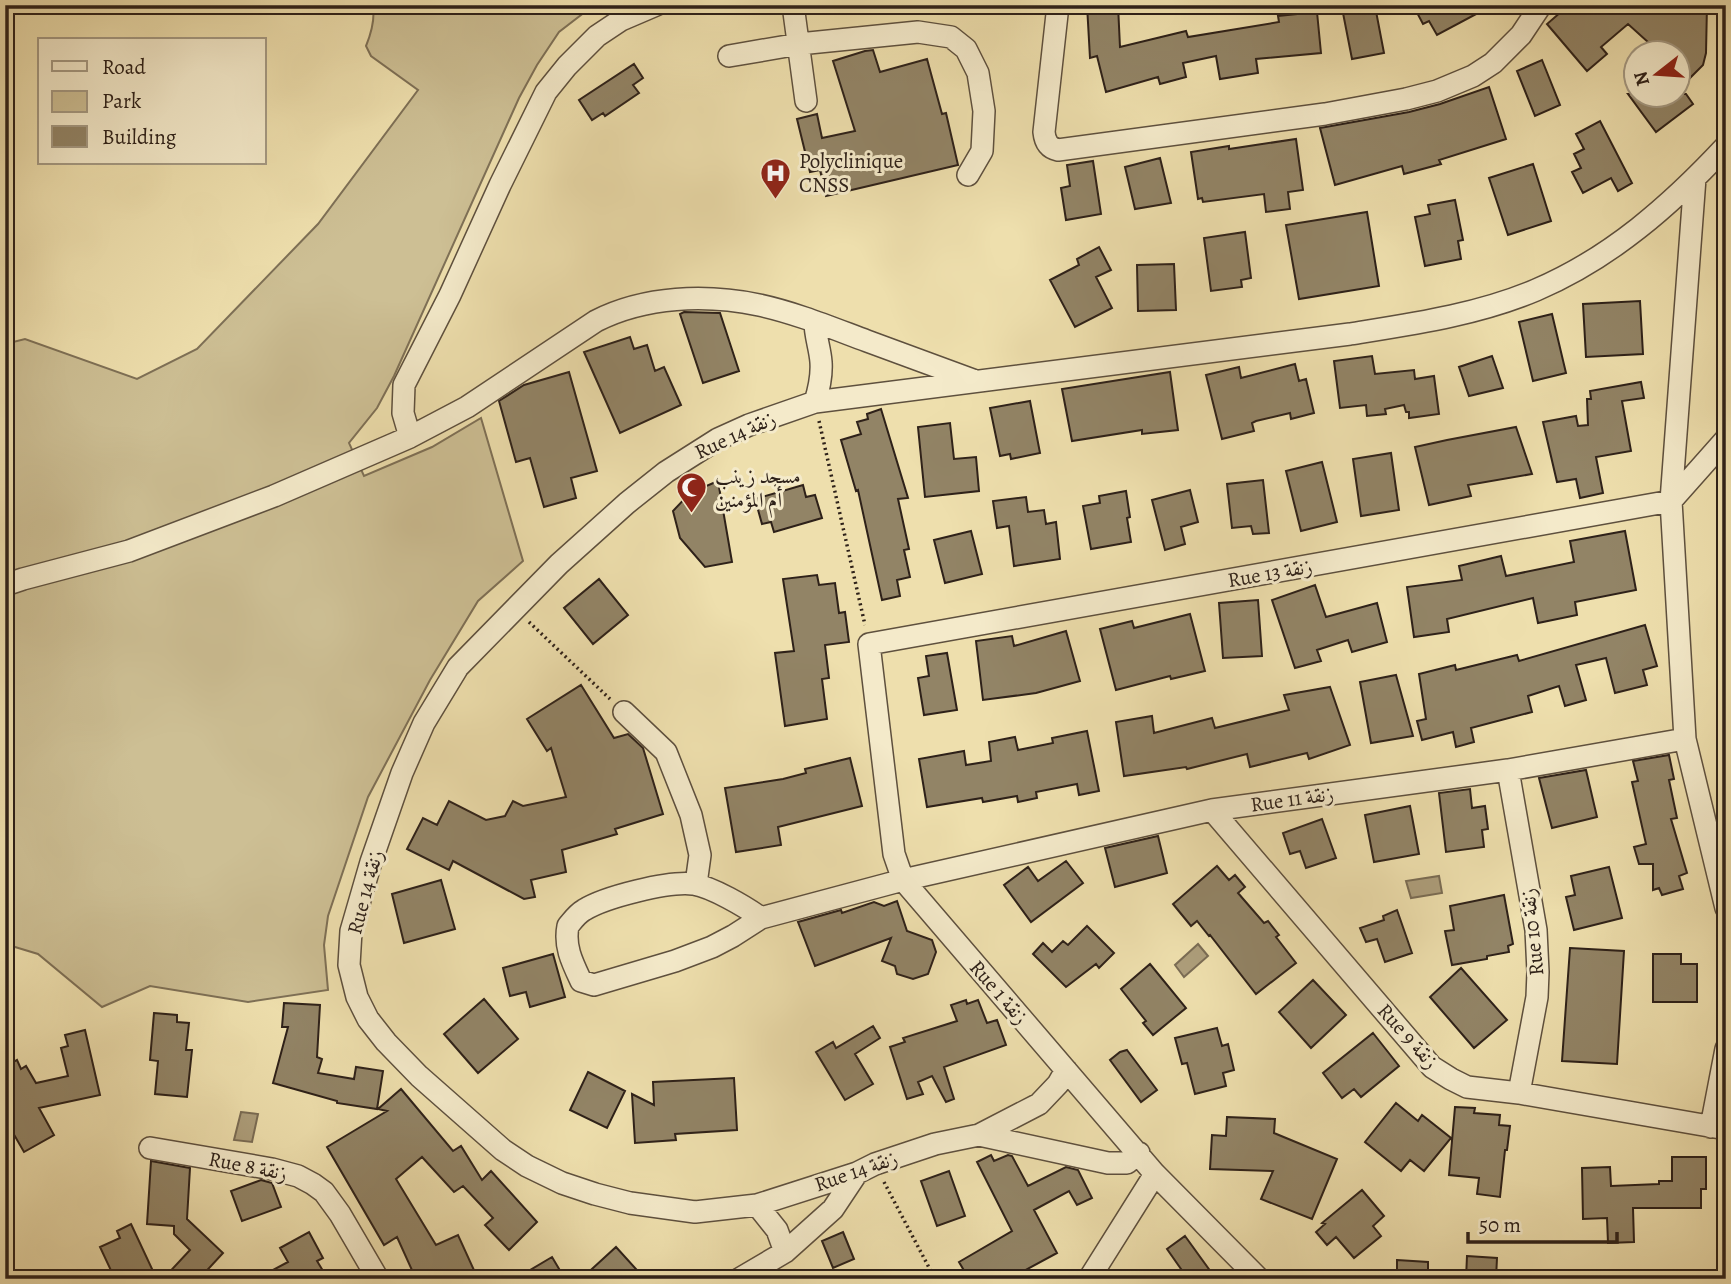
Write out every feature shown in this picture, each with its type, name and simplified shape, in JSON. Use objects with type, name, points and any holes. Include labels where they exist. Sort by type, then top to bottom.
[{"type":"street","points":[[410,437],[403,413],[404,385],[450,295],[546,92],[597,36],[621,20],[656,5]]},
{"type":"street","points":[[793,5],[806,101]]},
{"type":"street","points":[[1058,5],[1044,138],[1049,146],[1058,150],[1325,114],[1437,91],[1473,76],[1493,63],[1521,35],[1541,5]]},
{"type":"street","points":[[729,56],[799,44],[918,32],[951,37],[966,49],[978,73],[984,111],[982,151],[968,175]]},
{"type":"street","name":"Rue 14 زنقة","points":[[1066,1070],[1058,1084],[1039,1104],[979,1136],[935,1144],[757,1205],[695,1212],[630,1203],[562,1183],[527,1166],[503,1150],[419,1076],[386,1042],[368,1020],[357,997],[349,965],[351,931],[371,862],[402,773],[424,723],[458,667],[559,564],[666,472],[718,439],[749,425],[815,402],[1361,332],[1417,323],[1492,305],[1535,290],[1573,272],[1636,231],[1726,146]]},
{"type":"street","points":[[1695,178],[1671,501],[1685,739],[1726,908]]},
{"type":"street","points":[[5,585],[129,551],[274,496],[410,437],[467,407],[596,321],[631,307],[659,302],[721,299],[761,306],[816,322],[975,381]]},
{"type":"street","points":[[815,402],[820,388],[822,364],[816,322]]},
{"type":"street","points":[[1671,501],[1726,439]]},
{"type":"street","name":"Rue 13 زنقة","points":[[869,645],[1671,501]]},
{"type":"street","name":"Rue 1 زنقة","points":[[869,645],[894,854],[903,880],[1155,1174],[1259,1279]]},
{"type":"street","points":[[624,712],[666,752],[691,815],[700,855],[696,884],[729,898],[761,918]]},
{"type":"street","name":"Rue 11 زنقة","points":[[696,884],[671,883],[600,902],[583,911],[568,926],[567,933],[567,947],[581,981],[594,985],[675,961],[712,947],[761,918],[903,880],[1212,810],[1508,770],[1685,739]]},
{"type":"street","name":"Rue 10 زنقة","points":[[1508,770],[1536,930],[1538,972],[1537,997],[1518,1093]]},
{"type":"street","name":"Rue 9 زنقة","points":[[1212,810],[1432,1067],[1451,1079],[1467,1087],[1518,1093],[1718,1128]]},
{"type":"street","points":[[1718,1128],[1726,1049]]},
{"type":"street","name":"Rue 14 زنقة","points":[[979,1136],[1108,1163],[1127,1163],[1139,1153]]},
{"type":"street","name":"Rue 8 زنقة","points":[[150,1148],[272,1169],[298,1176],[313,1184],[324,1192],[340,1214],[378,1279]]},
{"type":"street","points":[[739,1279],[785,1252],[832,1209],[866,1169]]},
{"type":"street","points":[[1089,1279],[1155,1174]]},
{"type":"street","points":[[757,1205],[777,1230],[785,1252]]},
{"type":"path","points":[[815,402],[869,645]]},
{"type":"path","points":[[515,609],[624,712]]},
{"type":"path","points":[[866,1169],[935,1279]]},
{"type":"green space","points":[[373,5],[594,5],[559,32],[537,65],[519,98],[394,376],[377,408],[349,443],[364,476],[432,447],[481,418],[523,561],[478,601],[430,680],[368,797],[328,916],[324,945],[328,990],[248,1002],[150,986],[102,1007],[38,954],[5,944],[5,344],[25,339],[137,379],[197,349],[318,224],[418,90],[371,56],[366,46],[372,26]]},
{"type":"shaded area","points":[[1439,876],[1442,893],[1411,898],[1406,881]]},
{"type":"shaded area","points":[[1198,944],[1208,956],[1184,977],[1175,965]]},
{"type":"shaded area","points":[[241,1112],[258,1114],[252,1142],[234,1140]]},
{"type":"building","points":[[1087,5],[1118,5],[1120,47],[1186,31],[1188,37],[1279,22],[1278,16],[1317,12],[1321,53],[1256,59],[1258,73],[1220,79],[1216,56],[1183,63],[1186,77],[1160,84],[1158,77],[1106,92],[1097,56],[1090,58]]},
{"type":"building","points":[[1413,5],[1493,5],[1437,35],[1429,21],[1423,24]]},
{"type":"building","points":[[1569,5],[1707,5],[1706,53],[1703,65],[1692,76],[1692,38],[1644,38],[1628,24],[1601,47],[1607,54],[1587,71],[1547,24]]},
{"type":"building","points":[[1375,6],[1384,53],[1352,59],[1343,13]]},
{"type":"building","points":[[873,50],[880,72],[927,59],[942,114],[946,113],[958,165],[826,196],[820,170],[810,172],[797,119],[817,114],[822,138],[855,131],[833,61]]},
{"type":"building","points":[[1542,60],[1560,105],[1535,116],[1517,71]]},
{"type":"building","points":[[634,64],[643,78],[633,85],[639,93],[605,116],[603,113],[592,120],[579,100]]},
{"type":"building","points":[[1489,87],[1506,139],[1439,160],[1441,164],[1404,174],[1402,166],[1335,185],[1320,128],[1409,112]]},
{"type":"building","points":[[1638,108],[1688,108],[1656,132]]},
{"type":"building","points":[[1600,121],[1632,183],[1618,191],[1611,178],[1583,193],[1572,172],[1581,168],[1574,154],[1584,149],[1576,134]]},
{"type":"building","points":[[1296,139],[1303,190],[1288,192],[1290,209],[1266,212],[1264,194],[1203,202],[1202,198],[1198,199],[1191,152]]},
{"type":"building","points":[[1160,158],[1171,203],[1135,209],[1125,167]]},
{"type":"building","points":[[1093,161],[1101,214],[1066,220],[1061,188],[1070,186],[1067,165]]},
{"type":"building","points":[[1533,164],[1551,221],[1508,235],[1489,178]]},
{"type":"building","points":[[1455,200],[1463,240],[1458,241],[1461,259],[1425,266],[1415,217],[1430,214],[1428,205]]},
{"type":"building","points":[[1367,212],[1379,286],[1299,299],[1286,225]]},
{"type":"building","points":[[1245,232],[1251,278],[1241,280],[1242,287],[1211,291],[1204,238]]},
{"type":"building","points":[[1099,247],[1111,270],[1096,277],[1112,308],[1075,327],[1050,280],[1079,265],[1077,259]]},
{"type":"building","points":[[1174,264],[1176,310],[1138,311],[1137,265]]},
{"type":"building","points":[[1640,301],[1643,354],[1586,357],[1583,304]]},
{"type":"building","points":[[720,313],[739,371],[703,383],[680,314]]},
{"type":"building","points":[[1552,314],[1566,373],[1533,381],[1519,322]]},
{"type":"building","points":[[630,337],[634,349],[647,345],[655,371],[664,367],[681,405],[620,433],[584,352]]},
{"type":"building","points":[[1372,356],[1375,374],[1414,370],[1415,379],[1434,376],[1439,414],[1409,418],[1409,412],[1406,412],[1404,405],[1385,409],[1386,414],[1367,416],[1366,405],[1340,408],[1334,361]]},
{"type":"building","points":[[1492,356],[1503,388],[1469,396],[1459,367]]},
{"type":"building","points":[[1295,364],[1299,381],[1306,379],[1314,413],[1291,419],[1290,413],[1256,421],[1252,423],[1254,431],[1222,439],[1206,375],[1239,367],[1241,378]]},
{"type":"building","points":[[569,372],[597,471],[571,478],[576,498],[544,507],[530,458],[516,462],[499,401],[524,385]]},
{"type":"building","points":[[1170,372],[1178,430],[1142,434],[1142,430],[1072,441],[1062,389]]},
{"type":"building","points":[[1641,382],[1644,398],[1622,401],[1631,451],[1596,457],[1603,493],[1580,498],[1576,479],[1557,482],[1543,422],[1576,416],[1578,426],[1588,425],[1587,399],[1591,399],[1590,391]]},
{"type":"building","points":[[1030,401],[1040,453],[1011,459],[1010,454],[1000,456],[990,408]]},
{"type":"building","points":[[881,409],[908,498],[898,499],[909,549],[904,550],[910,577],[897,580],[900,596],[882,600],[858,490],[856,491],[841,440],[861,434],[857,422],[868,419],[867,414]]},
{"type":"building","points":[[950,423],[954,459],[976,457],[979,491],[925,497],[918,427]]},
{"type":"building","points":[[1516,427],[1532,474],[1468,485],[1471,496],[1429,505],[1415,447]]},
{"type":"building","points":[[1391,453],[1399,510],[1361,516],[1353,459]]},
{"type":"building","points":[[1322,462],[1337,522],[1301,531],[1286,471]]},
{"type":"building","points":[[1263,480],[1269,533],[1253,534],[1251,526],[1232,528],[1227,484]]},
{"type":"building","points":[[718,481],[732,562],[705,567],[680,538],[673,511],[690,493]]},
{"type":"building","points":[[803,485],[806,497],[815,495],[822,518],[774,532],[771,522],[762,524],[755,499]]},
{"type":"building","points":[[1190,490],[1198,522],[1181,527],[1185,544],[1165,550],[1152,500]]},
{"type":"building","points":[[1126,491],[1131,542],[1091,549],[1083,506],[1100,503],[1099,496]]},
{"type":"building","points":[[1026,497],[1028,512],[1044,510],[1046,524],[1056,522],[1060,559],[1014,566],[1009,526],[997,528],[993,501]]},
{"type":"building","points":[[971,531],[982,574],[945,583],[934,540]]},
{"type":"building","points":[[1625,531],[1636,590],[1575,602],[1577,615],[1538,623],[1533,598],[1447,619],[1449,632],[1414,637],[1407,587],[1462,580],[1459,566],[1501,556],[1506,576],[1574,562],[1570,541]]},
{"type":"building","points":[[817,575],[819,585],[835,583],[839,613],[845,612],[849,642],[825,645],[829,678],[822,679],[827,719],[785,726],[775,653],[794,651],[783,579]]},
{"type":"building","points":[[599,579],[628,615],[593,644],[564,608]]},
{"type":"building","points":[[1315,585],[1326,617],[1377,603],[1387,642],[1352,652],[1348,640],[1317,650],[1321,661],[1295,668],[1272,600]]},
{"type":"building","points":[[1258,600],[1262,656],[1223,658],[1219,603]]},
{"type":"building","points":[[1190,614],[1205,671],[1171,679],[1170,676],[1116,690],[1100,629],[1132,621],[1134,628]]},
{"type":"building","points":[[1645,625],[1657,666],[1643,670],[1647,685],[1615,693],[1606,658],[1576,665],[1586,700],[1565,706],[1559,686],[1528,696],[1532,712],[1471,728],[1474,742],[1456,747],[1453,732],[1422,740],[1417,721],[1426,719],[1419,674],[1455,665],[1456,670],[1517,655],[1519,661]]},
{"type":"building","points":[[1066,631],[1080,681],[1036,693],[983,700],[976,641],[1012,636],[1014,646]]},
{"type":"building","points":[[947,653],[957,710],[924,715],[918,678],[929,676],[926,656]]},
{"type":"building","points":[[1396,675],[1413,736],[1371,743],[1360,682]]},
{"type":"building","points":[[581,685],[614,738],[628,734],[643,748],[663,814],[615,829],[617,834],[562,850],[566,872],[531,880],[535,897],[524,899],[453,861],[449,870],[407,849],[423,818],[437,825],[449,801],[486,820],[505,816],[513,801],[523,806],[566,797],[551,748],[547,751],[527,719]]},
{"type":"building","points":[[1330,687],[1350,745],[1309,759],[1307,753],[1250,767],[1247,754],[1187,769],[1124,776],[1116,722],[1152,716],[1154,733],[1212,718],[1215,728],[1289,710],[1284,695]]},
{"type":"building","points":[[1087,731],[1099,791],[1079,795],[1077,784],[1036,792],[1037,798],[1018,802],[1017,796],[983,802],[982,798],[927,807],[919,759],[964,751],[966,765],[991,761],[989,742],[1015,737],[1018,750],[1053,743],[1052,738]]},
{"type":"building","points":[[1669,755],[1674,779],[1669,780],[1677,818],[1671,819],[1687,873],[1679,876],[1683,889],[1662,895],[1659,888],[1653,890],[1653,864],[1639,864],[1634,847],[1646,844],[1632,782],[1638,781],[1633,761]]},
{"type":"building","points":[[850,758],[862,806],[778,827],[781,845],[736,852],[725,788],[783,779],[806,773],[805,769]]},
{"type":"building","points":[[1586,770],[1597,817],[1552,828],[1539,778]]},
{"type":"building","points":[[1470,789],[1472,808],[1485,806],[1488,829],[1482,830],[1484,847],[1446,852],[1439,793]]},
{"type":"building","points":[[1410,806],[1419,854],[1374,862],[1365,815]]},
{"type":"building","points":[[1322,819],[1336,858],[1306,868],[1300,851],[1290,854],[1283,833]]},
{"type":"building","points":[[1158,836],[1167,873],[1115,887],[1105,848]]},
{"type":"building","points":[[1066,861],[1083,883],[1031,922],[1004,885],[1028,867],[1038,881]]},
{"type":"building","points":[[1217,866],[1229,880],[1235,875],[1245,887],[1238,893],[1264,923],[1268,921],[1279,935],[1276,937],[1296,963],[1256,994],[1210,935],[1197,921],[1191,926],[1173,904]]},
{"type":"building","points":[[1609,867],[1622,918],[1574,930],[1566,897],[1575,895],[1571,876]]},
{"type":"building","points":[[441,880],[455,929],[404,943],[392,894]]},
{"type":"building","points":[[1504,895],[1513,944],[1508,946],[1509,952],[1452,965],[1445,931],[1454,930],[1450,906]]},
{"type":"building","points":[[897,901],[907,931],[932,940],[936,952],[928,974],[913,979],[897,974],[895,966],[882,961],[891,938],[815,966],[798,922],[841,910],[842,913],[874,902],[884,906]]},
{"type":"building","points":[[1397,910],[1412,953],[1385,962],[1377,939],[1366,942],[1360,928],[1384,920],[1383,916]]},
{"type":"building","points":[[1087,926],[1114,953],[1099,968],[1096,964],[1066,987],[1033,954],[1043,943],[1052,952],[1063,941],[1068,945]]},
{"type":"building","points":[[1570,948],[1624,951],[1617,1064],[1562,1061]]},
{"type":"building","points":[[553,954],[565,997],[530,1007],[526,992],[510,996],[503,968]]},
{"type":"building","points":[[1653,954],[1681,954],[1681,964],[1697,964],[1697,1002],[1653,1002]]},
{"type":"building","points":[[1150,964],[1186,1008],[1153,1035],[1143,1023],[1146,1021],[1121,989]]},
{"type":"building","points":[[1461,968],[1507,1020],[1474,1048],[1430,997]]},
{"type":"building","points":[[1313,980],[1346,1015],[1311,1048],[1279,1012]]},
{"type":"building","points":[[484,999],[518,1039],[478,1073],[444,1034]]},
{"type":"building","points":[[966,1000],[967,1004],[978,1000],[987,1023],[997,1020],[1006,1045],[944,1067],[954,1099],[946,1102],[932,1076],[918,1082],[923,1094],[907,1099],[890,1047],[905,1042],[903,1038],[957,1021],[951,1005]]},
{"type":"building","points":[[284,1003],[320,1005],[317,1057],[322,1059],[318,1073],[354,1079],[356,1067],[383,1071],[377,1109],[337,1103],[273,1083],[288,1027],[282,1027]]},
{"type":"building","points":[[154,1013],[177,1015],[177,1022],[189,1023],[186,1050],[192,1050],[187,1097],[155,1094],[158,1061],[150,1060]]},
{"type":"building","points":[[873,1026],[880,1038],[855,1054],[873,1084],[845,1100],[816,1052],[833,1042],[836,1048]]},
{"type":"building","points":[[1217,1028],[1222,1046],[1228,1044],[1234,1070],[1223,1073],[1226,1086],[1195,1094],[1187,1063],[1182,1064],[1175,1038]]},
{"type":"building","points":[[85,1030],[100,1095],[39,1108],[54,1135],[24,1152],[5,1119],[5,1067],[17,1060],[21,1069],[26,1066],[36,1083],[68,1076],[61,1048],[68,1046],[65,1035]]},
{"type":"building","points":[[1373,1033],[1399,1066],[1361,1097],[1354,1089],[1342,1098],[1323,1073]]},
{"type":"building","points":[[1127,1050],[1157,1090],[1141,1102],[1110,1060]]},
{"type":"building","points":[[588,1072],[625,1091],[607,1128],[570,1110]]},
{"type":"building","points":[[734,1078],[737,1130],[675,1134],[676,1140],[635,1143],[632,1094],[654,1105],[653,1082]]},
{"type":"building","points":[[401,1089],[453,1151],[461,1146],[482,1180],[491,1171],[537,1222],[509,1250],[485,1225],[493,1218],[463,1186],[454,1192],[422,1157],[396,1179],[436,1245],[458,1235],[478,1279],[416,1279],[397,1237],[384,1245],[327,1147],[387,1111],[378,1109]]},
{"type":"building","points":[[1396,1103],[1418,1121],[1422,1115],[1451,1138],[1424,1171],[1410,1160],[1401,1171],[1365,1142]]},
{"type":"building","points":[[1455,1107],[1475,1108],[1474,1113],[1500,1115],[1499,1125],[1510,1126],[1500,1197],[1477,1194],[1479,1178],[1449,1175]]},
{"type":"building","points":[[1227,1117],[1275,1119],[1274,1133],[1337,1159],[1312,1219],[1261,1199],[1273,1171],[1210,1169],[1212,1135],[1226,1136]]},
{"type":"building","points":[[991,1155],[994,1161],[1012,1156],[1028,1186],[1066,1167],[1078,1170],[1092,1198],[1077,1205],[1069,1191],[1034,1210],[1057,1253],[1009,1279],[969,1279],[959,1262],[1012,1231],[977,1162]]},
{"type":"building","points":[[1672,1157],[1706,1157],[1706,1189],[1701,1189],[1701,1208],[1633,1208],[1634,1242],[1608,1243],[1607,1218],[1583,1219],[1582,1168],[1610,1167],[1611,1186],[1659,1184],[1659,1181],[1672,1181]]},
{"type":"building","points":[[151,1161],[190,1168],[187,1219],[223,1253],[199,1279],[163,1279],[190,1250],[174,1234],[174,1226],[147,1224]]},
{"type":"building","points":[[949,1171],[965,1216],[937,1226],[921,1181]]},
{"type":"building","points":[[261,1180],[272,1183],[281,1207],[242,1221],[231,1191]]},
{"type":"building","points":[[1362,1190],[1384,1216],[1373,1226],[1381,1236],[1354,1258],[1336,1237],[1327,1245],[1316,1232],[1325,1224],[1322,1223]]},
{"type":"building","points":[[131,1224],[153,1271],[137,1279],[115,1279],[100,1247],[120,1238],[117,1231]]},
{"type":"building","points":[[309,1232],[323,1258],[317,1261],[328,1279],[256,1279],[288,1262],[280,1248]]},
{"type":"building","points":[[843,1232],[854,1259],[833,1268],[822,1241]]},
{"type":"building","points":[[1185,1236],[1211,1272],[1201,1279],[1188,1279],[1167,1249]]},
{"type":"building","points":[[616,1247],[645,1279],[581,1279]]},
{"type":"building","points":[[1467,1256],[1497,1258],[1496,1279],[1466,1279]]},
{"type":"building","points":[[552,1257],[565,1279],[515,1279]]},
{"type":"building","points":[[1397,1260],[1428,1262],[1428,1279],[1397,1279]]},
{"type":"place","name":"Polyclinique CNSS","points":[[776,200]]},
{"type":"place","name":"مسجد زينب أم المؤمنين","points":[[692,515]]}]
